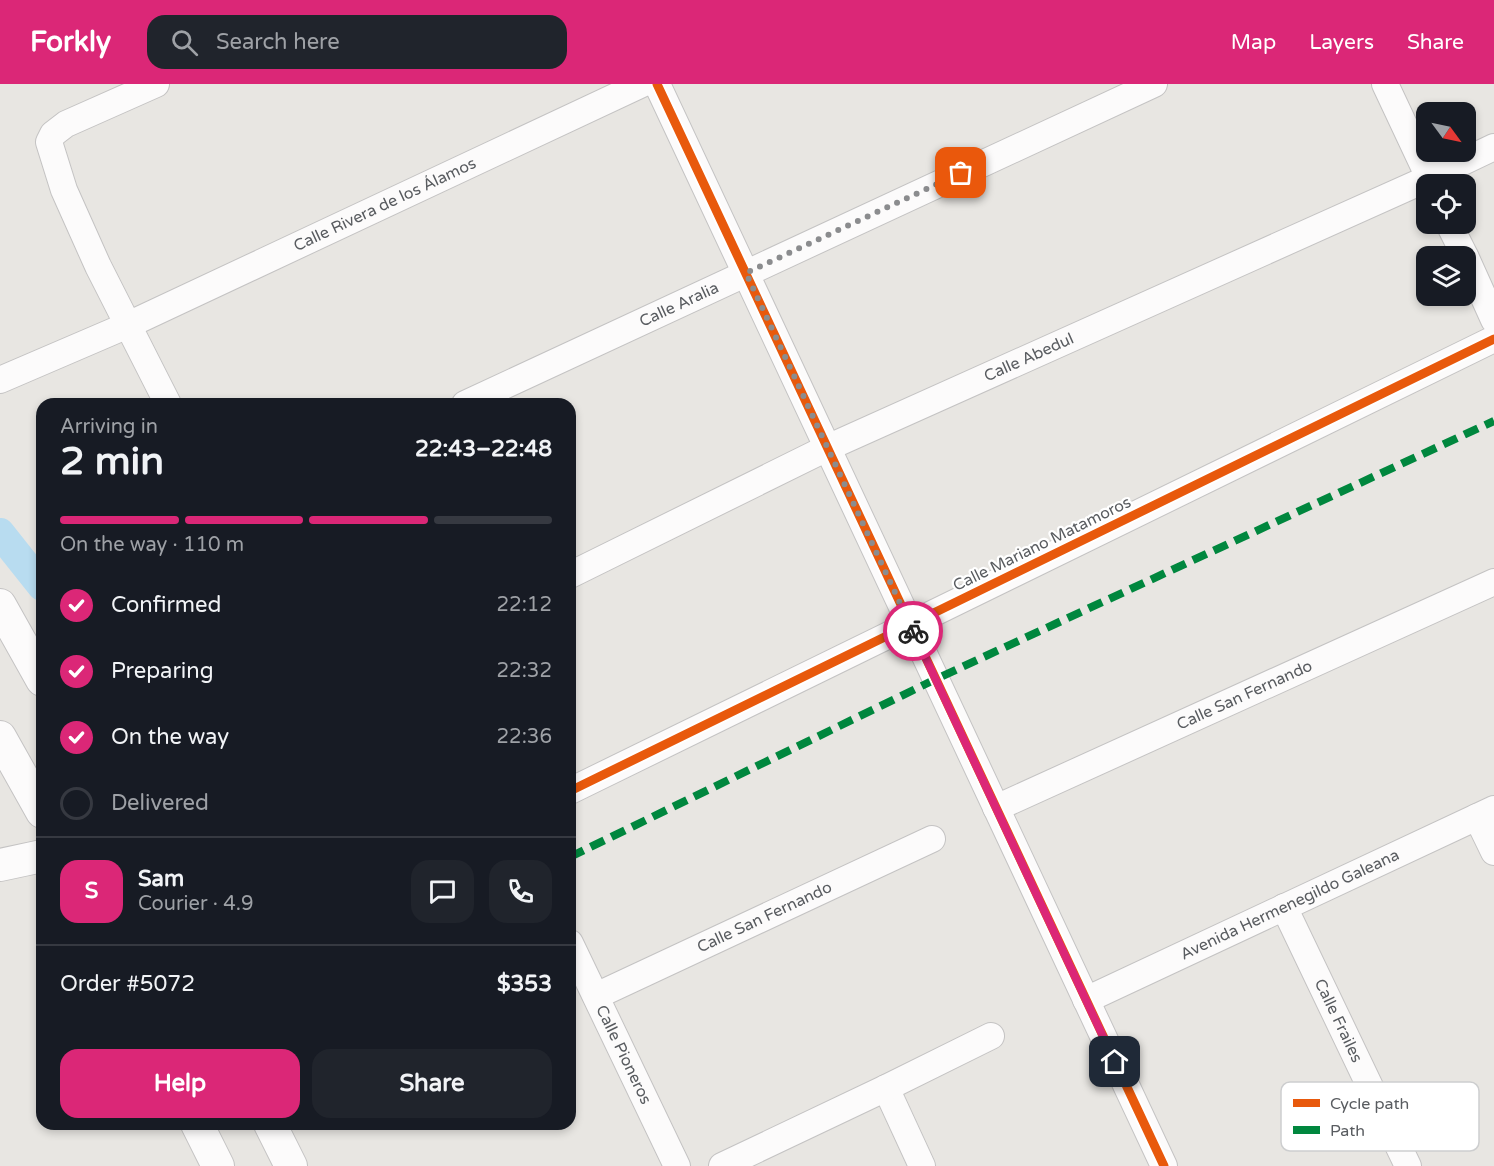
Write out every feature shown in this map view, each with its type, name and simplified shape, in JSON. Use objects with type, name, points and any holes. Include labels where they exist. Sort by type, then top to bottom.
[{"type":"street","points":[[156,84],[66,124],[53,134],[50,142],[64,190],[98,266],[121,328],[164,398]]},
{"type":"street","name":"Calle Rivera de los Álamos","points":[[0,380],[121,328],[642,84]]},
{"type":"street","points":[[657,84],[1164,1166]]},
{"type":"street","name":"Calle Aralia","points":[[478,398],[1154,84]]},
{"type":"street","points":[[1385,84],[1427,174]]},
{"type":"street","name":"Calle Abedul","points":[[1443,174],[1494,147]]},
{"type":"street","name":"Calle Abedul","points":[[576,572],[827,448],[1416,187]]},
{"type":"street","points":[[1476,281],[1494,321]]},
{"type":"street","name":"Calle Mariano Matamoros","points":[[576,788],[1494,339]]},
{"type":"street","name":"Calle San Fernando","points":[[996,808],[1494,582]]},
{"type":"street","points":[[0,605],[36,669]]},
{"type":"street","points":[[0,737],[36,801]]},
{"type":"street","points":[[1486,813],[1494,852]]},
{"type":"street","name":"Avenida Hermenegildo Galeana","points":[[1086,1000],[1486,813]]},
{"type":"street","name":"Calle San Fernando","points":[[596,996],[932,839]]},
{"type":"street","points":[[3,864],[36,857]]},
{"type":"street","name":"Calle Frailes","points":[[1284,907],[1368,1082]]},
{"type":"street","name":"Calle Pioneros","points":[[576,955],[677,1166]]},
{"type":"street","points":[[722,1166],[886,1089],[991,1036]]},
{"type":"street","points":[[886,1089],[922,1166]]},
{"type":"street","points":[[200,1130],[218,1166]]},
{"type":"street","points":[[273,1130],[291,1166]]},
{"type":"street","name":"Calle Frailes","points":[[1401,1151],[1408,1166]]},
{"type":"waterway","points":[[0,533],[36,578]]},
{"type":"marked path","points":[[576,854],[936,679],[1494,421]]},
{"type":"cycle path","points":[[657,84],[1164,1166]]},
{"type":"cycle path","points":[[576,788],[1494,339]]},
{"type":"way so far","points":[[913,631],[746,273],[961,173]]},
{"type":"route","points":[[913,631],[1115,1062]]}]
